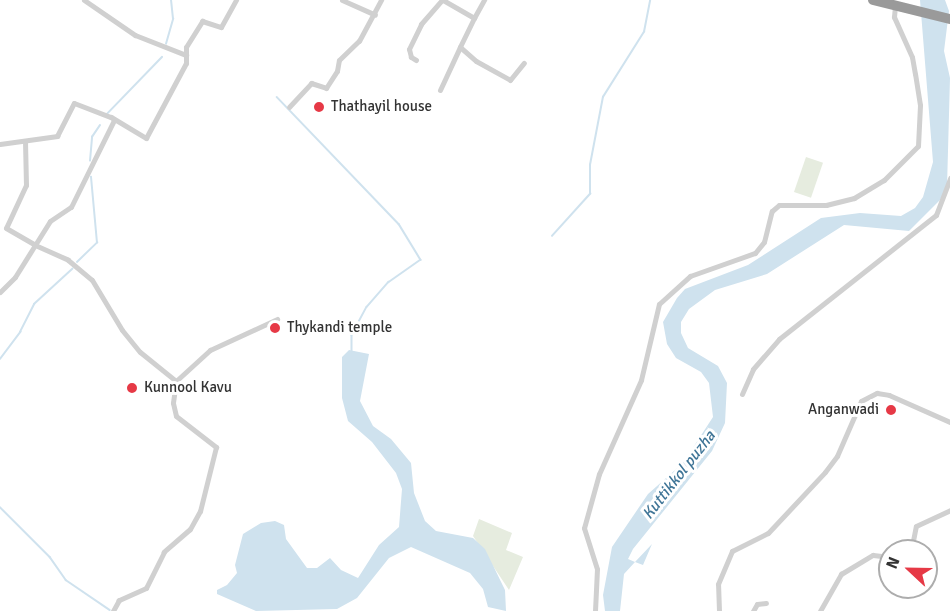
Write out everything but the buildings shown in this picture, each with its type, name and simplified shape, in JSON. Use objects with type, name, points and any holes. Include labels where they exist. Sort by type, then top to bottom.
[{"type":"highway","points":[[873,0],[950,19]]},
{"type":"street","points":[[84,0],[135,35],[186,55]]},
{"type":"street","points":[[0,144],[57,136],[74,103],[114,120],[146,138],[186,63],[186,47],[202,21],[221,27],[236,0]]},
{"type":"street","points":[[342,0],[375,15]]},
{"type":"street","points":[[289,107],[311,83],[326,88],[338,71],[339,60],[359,41],[375,15],[381,0]]},
{"type":"street","points":[[416,60],[411,57],[409,49],[421,24],[443,0],[474,18]]},
{"type":"street","points":[[440,90],[484,0]]},
{"type":"street","points":[[595,611],[597,570],[584,528],[599,474],[641,380],[659,304],[690,276],[755,253],[764,242],[769,217],[779,205],[826,205],[854,198],[884,180],[918,146],[920,105],[912,57],[894,17],[898,7]]},
{"type":"street","points":[[460,47],[510,80],[524,63]]},
{"type":"street","points":[[0,292],[15,277],[50,221],[71,207],[114,120]]},
{"type":"street","points":[[25,141],[26,185],[6,228],[35,245],[68,260],[92,280],[122,330],[148,360],[177,381]]},
{"type":"street","points":[[742,394],[753,369],[779,339],[936,215],[950,178]]},
{"type":"street","points":[[114,610],[119,600],[146,588],[164,552],[190,529],[200,511],[212,468],[216,447],[176,416],[173,403],[177,381],[210,350],[277,319]]},
{"type":"street","points":[[719,611],[718,584],[732,551],[768,533],[825,472],[837,456],[861,401],[877,393],[889,395],[950,422]]},
{"type":"street","points":[[913,539],[916,526],[950,510]]},
{"type":"street","points":[[820,611],[841,574],[873,555],[878,556]]},
{"type":"street","points":[[753,611],[757,604],[766,603]]},
{"type":"shaded area","points":[[806,157],[823,163],[811,198],[794,192]]},
{"type":"shaded area","points":[[479,519],[512,533],[506,550],[523,557],[509,590],[473,536]]},
{"type":"water","name":"Kuttikkol puzha","points":[[920,0],[945,0],[949,11],[944,51],[950,78],[947,187],[940,200],[909,231],[844,225],[767,274],[715,290],[689,309],[681,322],[681,333],[688,348],[718,366],[727,383],[725,423],[712,451],[633,549],[628,559],[635,562],[624,574],[620,611],[605,611],[603,595],[612,547],[648,494],[683,463],[713,417],[709,383],[701,372],[676,358],[667,344],[663,322],[685,289],[748,265],[821,218],[860,213],[901,216],[915,208],[923,197],[933,162]]},
{"type":"water","points":[[349,350],[369,354],[360,401],[373,426],[391,439],[411,463],[414,493],[425,521],[436,531],[473,538],[485,549],[505,590],[506,611],[488,607],[483,589],[470,573],[411,547],[389,558],[357,598],[337,609],[256,611],[217,594],[217,590],[227,585],[237,573],[235,565],[243,534],[261,523],[275,521],[284,525],[286,539],[307,568],[317,568],[330,558],[341,570],[358,578],[379,545],[399,527],[402,489],[396,473],[372,442],[348,421],[342,398],[342,357]]},
{"type":"water","points":[[652,544],[643,565],[635,562]]},
{"type":"waterway","points":[[166,44],[173,19],[171,0]]},
{"type":"waterway","points":[[552,236],[590,194],[590,165],[603,97],[644,32],[650,0]]},
{"type":"waterway","points":[[107,114],[162,57]]},
{"type":"waterway","points":[[277,97],[399,224],[421,260],[389,282],[367,307],[352,335],[352,353]]},
{"type":"waterway","points":[[90,161],[92,137],[100,125]]},
{"type":"waterway","points":[[77,262],[97,243],[91,177]]},
{"type":"waterway","points":[[0,359],[20,332],[34,304],[72,269]]},
{"type":"waterway","points":[[0,507],[50,557],[66,580],[110,610]]},
{"type":"place","name":"Thathayil house","points":[[319,107]]},
{"type":"place","name":"Thykandi temple","points":[[275,328]]},
{"type":"place","name":"Kunnool Kavu","points":[[132,388]]},
{"type":"place","name":"Anganwadi","points":[[891,410]]}]
